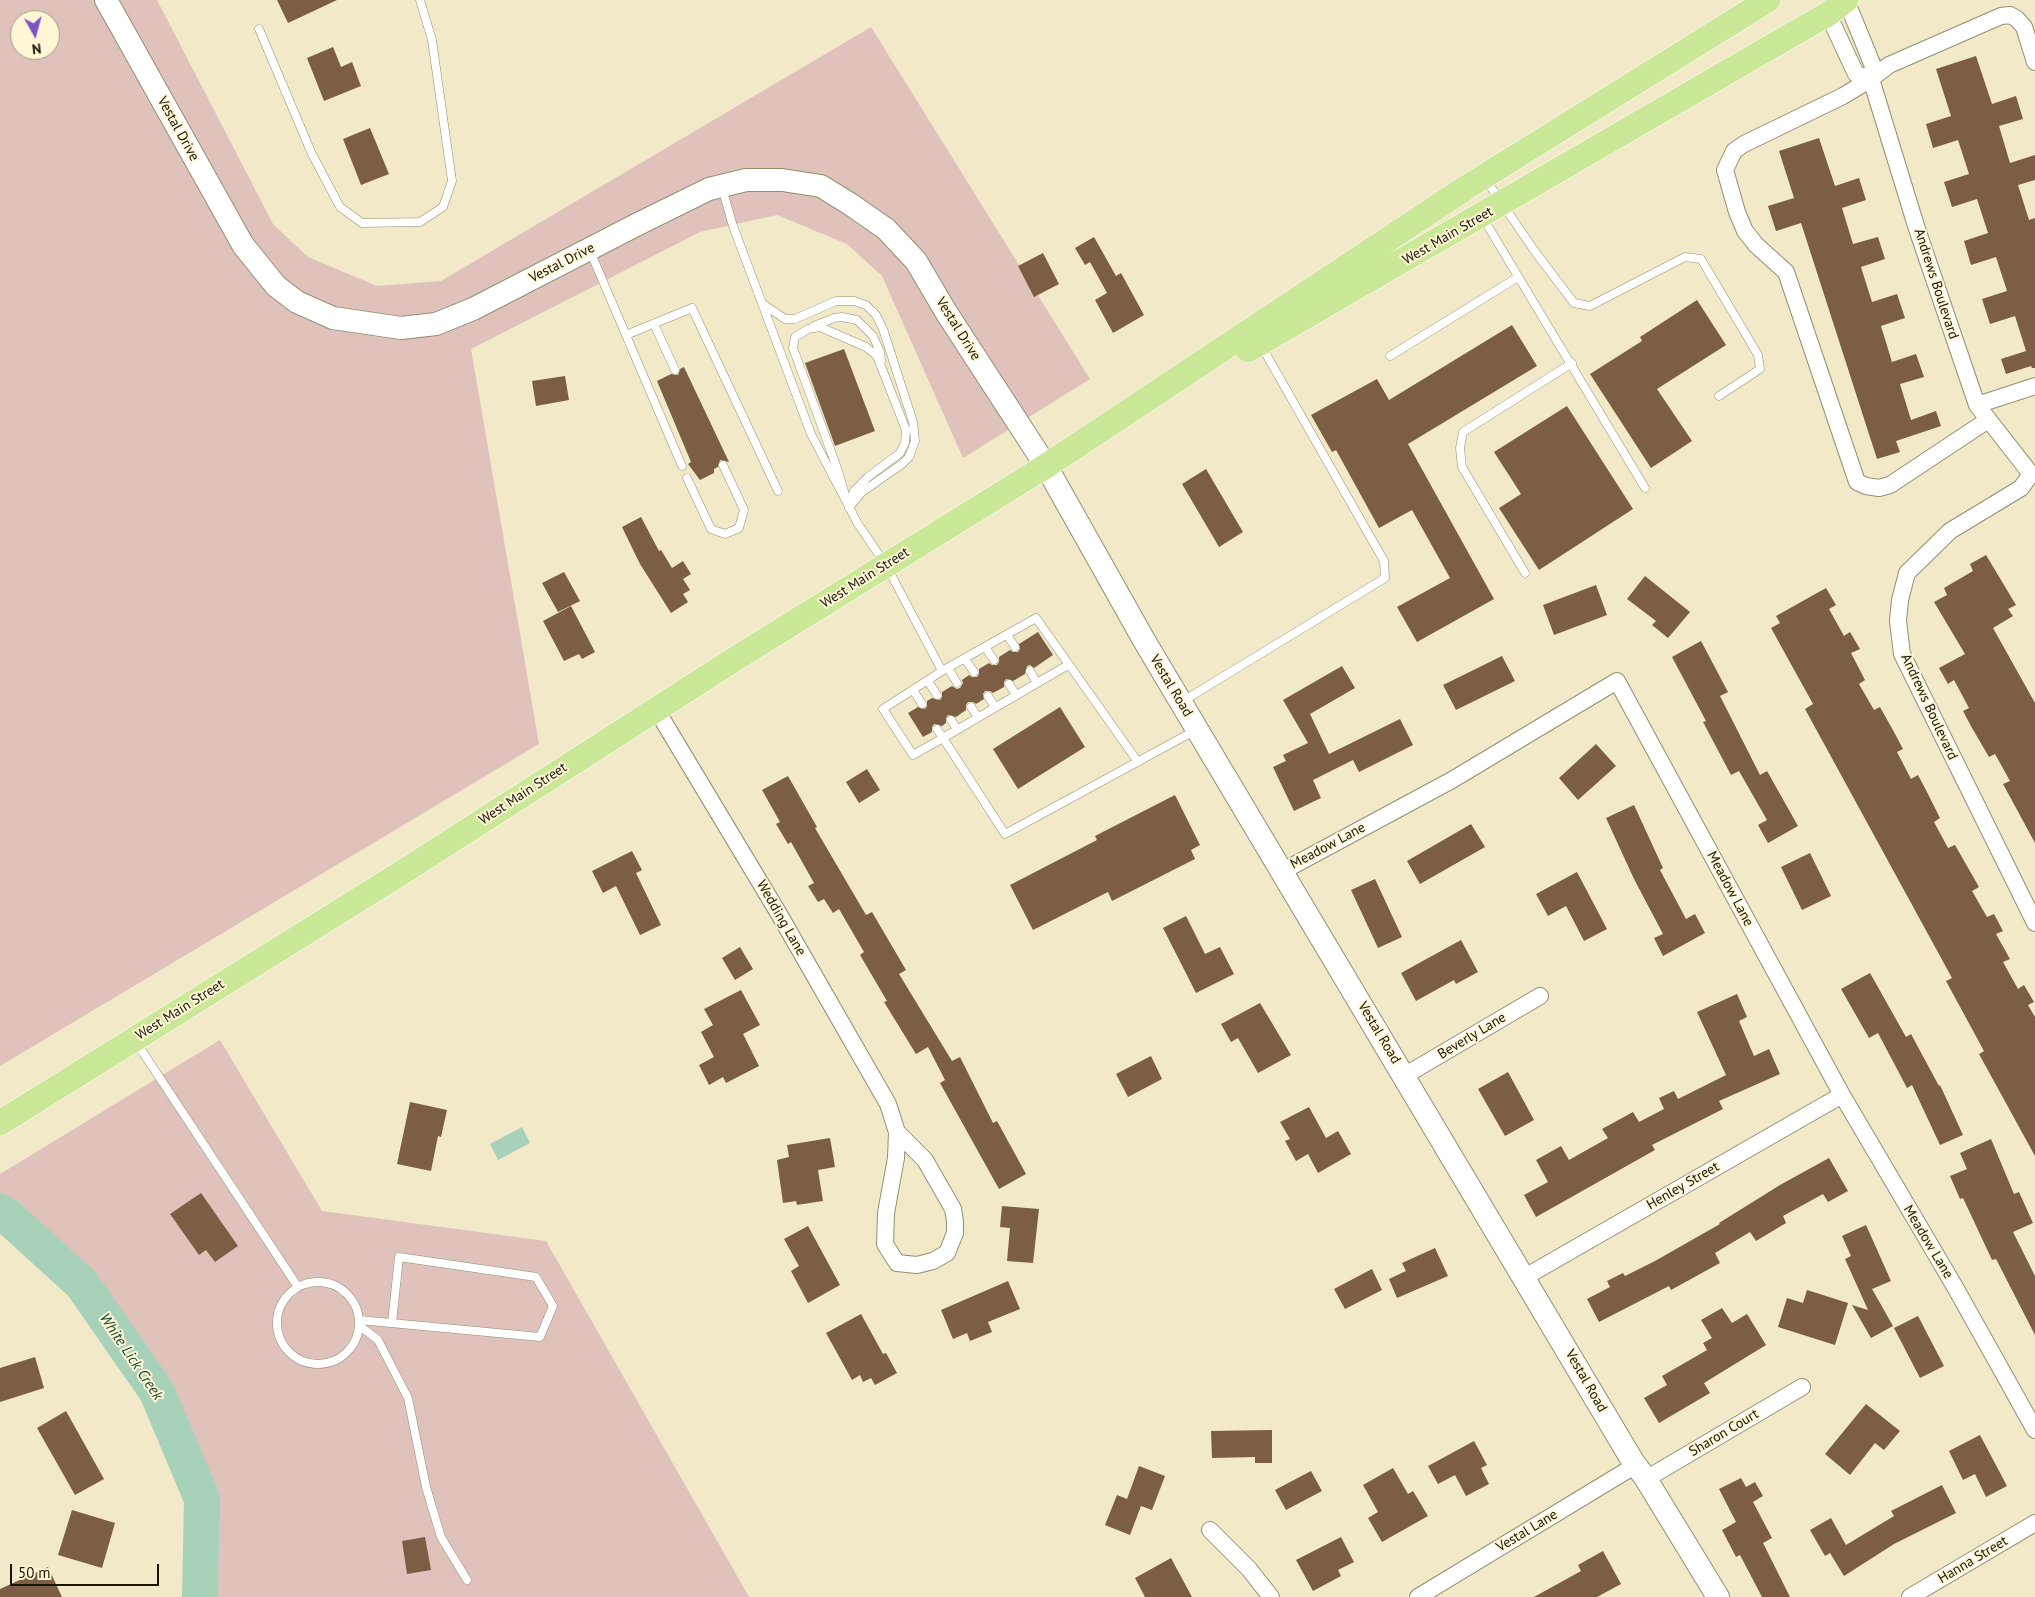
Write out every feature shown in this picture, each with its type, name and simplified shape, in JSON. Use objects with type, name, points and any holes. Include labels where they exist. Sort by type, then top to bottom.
[{"type":"main road","name":"West Main Street","points":[[0,1123],[398,875],[656,709],[1046,466],[1484,176],[1768,0]]},
{"type":"main road","name":"West Main Street","points":[[1046,466],[1492,210],[1840,5]]},
{"type":"street","name":"Vestal Drive","points":[[106,0],[243,245],[276,286],[297,302],[333,318],[367,324],[401,328],[436,324],[473,309],[709,190],[746,180],[782,180],[821,186],[886,229],[916,261],[946,312],[1046,466]]},
{"type":"street","points":[[1840,5],[1856,74],[1870,79]]},
{"type":"street","name":"Andrews Boulevard","points":[[1840,5],[1873,66],[1870,79],[1917,229],[1977,405],[2033,474],[2021,488],[1950,531],[1908,573],[1900,600],[1898,621],[1902,654],[2035,923]]},
{"type":"street","points":[[1988,420],[1890,485],[1879,488],[1857,482],[1786,272],[1756,245],[1745,231],[1737,212],[1725,170],[1734,151],[1744,144],[1843,96],[1888,65],[2001,16],[2010,15],[2017,19],[2024,27],[2035,62]]},
{"type":"street","points":[[1977,405],[2035,386]]},
{"type":"street","name":"Vestal Road","points":[[1046,466],[1197,730],[1641,1472],[1718,1597]]},
{"type":"street","name":"Meadow Lane","points":[[1282,871],[1452,780],[1617,681],[1842,1095],[1955,1287],[2035,1430]]},
{"type":"street","name":"Wedding Lane","points":[[656,709],[769,897],[888,1104],[897,1132],[896,1158],[886,1213],[885,1244],[897,1263],[917,1265],[933,1261],[946,1253],[955,1233],[955,1221],[953,1209],[925,1160],[897,1132]]},
{"type":"street","name":"Beverly Lane","points":[[1404,1076],[1540,996]]},
{"type":"street","name":"Henley Street","points":[[1525,1278],[1842,1095]]},
{"type":"street","name":"Sharon Court","points":[[1641,1472],[1802,1387]]},
{"type":"street","name":"Vestal Lane","points":[[1418,1597],[1641,1472]]},
{"type":"street","name":"Hanna Street","points":[[1910,1597],[2035,1523]]},
{"type":"street","points":[[1210,1530],[1248,1569],[1271,1597]]},
{"type":"lane","points":[[259,29],[312,154],[340,207],[362,223],[420,222],[443,207],[452,182],[432,40],[420,0]]},
{"type":"lane","points":[[1484,176],[1492,210],[1518,276],[1572,363],[1645,488]]},
{"type":"lane","points":[[721,186],[733,226],[811,434],[858,524],[886,565],[945,670],[957,683]]},
{"type":"lane","points":[[1492,210],[1536,254],[1574,303],[1590,306],[1685,257],[1702,259],[1758,355],[1760,369],[1719,396]]},
{"type":"lane","points":[[589,249],[682,466]]},
{"type":"lane","points":[[1390,356],[1518,276]]},
{"type":"lane","points":[[762,304],[785,319],[795,319],[836,301],[854,301],[866,305],[876,315],[883,329],[913,422],[915,441],[909,457],[895,470],[875,481],[862,492],[849,508]]},
{"type":"lane","points":[[626,335],[692,308],[778,491]]},
{"type":"lane","points":[[849,508],[837,468],[793,348],[795,337],[834,318],[842,317],[857,320],[873,336],[880,352],[882,370]]},
{"type":"lane","points":[[654,324],[675,370]]},
{"type":"lane","points":[[808,329],[820,327],[866,347],[877,356],[906,430],[905,443],[900,453],[854,491],[849,508]]},
{"type":"lane","points":[[1181,702],[1385,578],[1384,561],[1260,344]]},
{"type":"lane","points":[[1525,573],[1462,467],[1460,448],[1462,432],[1572,363]]},
{"type":"lane","points":[[687,478],[711,529],[725,534],[740,528],[744,510],[723,465]]},
{"type":"lane","points":[[1068,665],[913,754],[883,709],[928,680],[1036,618],[1138,762]]},
{"type":"lane","points":[[1007,635],[1015,647]]},
{"type":"lane","points":[[985,647],[994,660]]},
{"type":"lane","points":[[965,659],[974,672]]},
{"type":"lane","points":[[1030,671],[1037,683]]},
{"type":"lane","points":[[928,680],[937,695]]},
{"type":"lane","points":[[1009,684],[1016,695]]},
{"type":"lane","points":[[913,690],[922,704]]},
{"type":"lane","points":[[988,696],[995,707]]},
{"type":"lane","points":[[972,707],[978,717]]},
{"type":"lane","points":[[951,720],[957,729]]},
{"type":"lane","points":[[937,729],[1005,834],[1197,730]]},
{"type":"lane","points":[[133,1039],[298,1288]]},
{"type":"lane","points":[[359,1323],[392,1323],[540,1337],[553,1306],[536,1277],[399,1257],[392,1323]]},
{"type":"lane","points":[[316,1282],[330,1284],[343,1290],[352,1300],[358,1313],[359,1323],[356,1340],[349,1351],[338,1360],[326,1364],[312,1365],[299,1361],[288,1353],[280,1342],[276,1329],[277,1315],[282,1302],[291,1292],[303,1284],[316,1282]]},
{"type":"lane","points":[[359,1323],[378,1340],[408,1398],[426,1487],[441,1537],[467,1580]]},
{"type":"shaded area","points":[[0,0],[157,0],[273,224],[308,257],[377,286],[441,281],[871,27],[1090,379],[963,458],[882,276],[847,244],[777,215],[700,232],[471,349],[539,744],[0,1066]]},
{"type":"shaded area","points":[[220,1040],[322,1211],[546,1241],[749,1597],[200,1597],[202,1499],[157,1392],[82,1284],[6,1215],[0,1212],[0,1174]]},
{"type":"shaded area","points":[[522,1127],[530,1143],[498,1160],[490,1144]]},
{"type":"building","points":[[277,0],[337,0],[288,23]]},
{"type":"building","points":[[333,47],[341,67],[352,62],[361,86],[324,101],[307,58]]},
{"type":"building","points":[[1976,56],[1992,104],[2016,96],[2023,119],[1999,126],[2010,163],[2035,155],[2035,180],[2018,185],[2029,220],[2035,218],[2035,368],[2031,366],[2006,374],[2001,359],[2026,351],[2015,316],[1990,324],[1982,299],[2007,291],[1996,257],[1971,265],[1964,241],[1988,233],[1977,199],[1952,207],[1944,182],[1969,174],[1958,140],[1933,148],[1926,124],[1951,116],[1936,69]]},
{"type":"building","points":[[370,128],[389,174],[361,185],[343,139]]},
{"type":"building","points":[[1819,138],[1835,186],[1859,178],[1866,200],[1842,208],[1853,244],[1878,237],[1885,259],[1861,267],[1872,302],[1897,294],[1905,318],[1881,326],[1892,362],[1916,354],[1924,377],[1900,384],[1911,420],[1936,411],[1941,426],[1896,441],[1900,452],[1877,459],[1801,223],[1776,231],[1768,206],[1794,198],[1779,151]]},
{"type":"building","points":[[1094,237],[1116,276],[1121,273],[1144,315],[1113,333],[1095,300],[1107,293],[1090,262],[1085,265],[1075,248]]},
{"type":"building","points":[[1043,253],[1059,284],[1034,297],[1018,266]]},
{"type":"building","points":[[1697,300],[1726,345],[1657,389],[1692,441],[1651,468],[1590,374],[1642,341],[1640,337]]},
{"type":"building","points":[[1512,325],[1537,366],[1408,444],[1494,599],[1417,642],[1397,607],[1450,578],[1412,510],[1379,528],[1336,450],[1332,452],[1311,415],[1377,379],[1389,400]]},
{"type":"building","points":[[844,349],[875,431],[835,446],[805,363]]},
{"type":"building","points":[[684,367],[729,462],[720,460],[718,467],[714,469],[714,473],[700,480],[688,464],[691,462],[657,381],[671,374],[678,375],[680,369]]},
{"type":"building","points":[[565,376],[569,400],[536,406],[532,381]]},
{"type":"building","points":[[1567,406],[1633,509],[1539,570],[1499,508],[1521,494],[1494,452]]},
{"type":"building","points":[[1206,469],[1243,532],[1219,547],[1182,484]]},
{"type":"building","points":[[641,517],[659,551],[661,550],[672,568],[683,561],[691,574],[683,579],[690,590],[683,594],[688,602],[671,613],[640,564],[622,527]]},
{"type":"building","points":[[1986,555],[2016,605],[2008,609],[2013,616],[1993,628],[2035,703],[2035,843],[2003,784],[2010,781],[1995,754],[1989,757],[1972,728],[1963,711],[1969,708],[1954,680],[1948,684],[1939,668],[1965,654],[1934,602],[1947,595],[1944,588],[1973,571],[1970,564]]},
{"type":"building","points":[[564,572],[580,601],[558,612],[542,583]]},
{"type":"building","points":[[1645,576],[1690,612],[1668,638],[1652,625],[1656,621],[1627,599]]},
{"type":"building","points":[[1596,585],[1607,615],[1554,635],[1543,605]]},
{"type":"building","points":[[1826,588],[1836,605],[1829,609],[1844,636],[1850,632],[1860,649],[1851,653],[1865,680],[1859,684],[1874,710],[1880,707],[1894,732],[1903,749],[1897,752],[1911,779],[1918,775],[1940,818],[1934,822],[1948,848],[1955,845],[1979,887],[1972,891],[1987,917],[1994,914],[2003,931],[1996,934],[2010,959],[2003,962],[2018,989],[2024,985],[2034,1002],[2028,1005],[2035,1017],[2035,1156],[1979,1054],[1984,1051],[1946,981],[1952,978],[1805,709],[1813,704],[1771,628],[1780,623],[1776,616]]},
{"type":"building","points":[[571,606],[595,652],[582,659],[579,654],[564,661],[543,621]]},
{"type":"building","points":[[1038,632],[1053,655],[1034,668],[1030,665],[1027,666],[1025,674],[1013,681],[1006,679],[1004,687],[993,693],[985,691],[983,694],[984,699],[976,704],[968,702],[966,710],[956,717],[948,715],[946,723],[942,726],[934,724],[932,732],[923,737],[908,713],[918,707],[925,709],[927,701],[932,698],[940,700],[942,692],[952,686],[957,689],[960,688],[963,683],[962,680],[969,675],[977,677],[979,669],[989,663],[997,665],[999,657],[1010,650],[1018,652],[1020,649],[1019,644]]},
{"type":"building","points":[[1701,641],[1728,692],[1720,696],[1760,775],[1767,771],[1798,826],[1768,843],[1758,825],[1767,820],[1739,771],[1731,775],[1703,722],[1706,721],[1672,657]]},
{"type":"building","points":[[1502,656],[1515,681],[1456,710],[1443,685]]},
{"type":"building","points":[[1342,666],[1355,688],[1310,714],[1329,754],[1400,719],[1413,745],[1359,772],[1353,760],[1313,780],[1321,798],[1294,811],[1273,767],[1286,761],[1283,755],[1308,743],[1283,700]]},
{"type":"building","points":[[1060,707],[1085,747],[1018,789],[993,749]]},
{"type":"building","points":[[1596,744],[1616,766],[1578,800],[1559,778]]},
{"type":"building","points":[[867,769],[880,790],[859,803],[846,782]]},
{"type":"building","points":[[788,776],[817,827],[815,828],[866,915],[872,912],[906,970],[899,974],[952,1061],[960,1057],[993,1123],[997,1121],[1026,1174],[999,1189],[940,1083],[945,1080],[928,1047],[916,1054],[884,1002],[887,1001],[860,955],[864,952],[839,909],[833,913],[824,899],[818,902],[808,886],[814,883],[791,842],[788,844],[776,824],[780,822],[762,790]]},
{"type":"building","points":[[1175,795],[1200,845],[1191,850],[1195,859],[1112,901],[1108,892],[1033,930],[1010,885],[1097,840],[1095,836]]},
{"type":"building","points":[[1634,805],[1663,868],[1660,870],[1686,919],[1695,914],[1705,933],[1663,956],[1654,938],[1663,934],[1634,879],[1606,818]]},
{"type":"building","points":[[1471,824],[1485,847],[1420,884],[1407,861]]},
{"type":"building","points":[[632,851],[642,870],[636,873],[661,925],[640,935],[616,886],[603,893],[592,871]]},
{"type":"building","points":[[1810,853],[1831,896],[1802,910],[1781,867]]},
{"type":"building","points":[[1577,872],[1607,929],[1584,941],[1566,906],[1548,916],[1536,894]]},
{"type":"building","points":[[1375,879],[1402,937],[1378,948],[1351,890]]},
{"type":"building","points":[[1186,916],[1205,954],[1220,947],[1234,974],[1196,993],[1163,928]]},
{"type":"building","points":[[1461,940],[1478,972],[1456,984],[1454,980],[1416,1001],[1401,973]]},
{"type":"building","points":[[740,947],[753,969],[735,980],[722,958]]},
{"type":"building","points":[[1870,973],[1906,1037],[1911,1034],[1940,1085],[1963,1135],[1940,1145],[1912,1085],[1907,1088],[1878,1033],[1869,1038],[1841,989]]},
{"type":"building","points":[[741,990],[760,1025],[743,1034],[759,1066],[726,1083],[723,1077],[709,1085],[699,1065],[714,1057],[701,1032],[713,1025],[704,1009]]},
{"type":"building","points":[[1737,994],[1747,1017],[1739,1021],[1754,1056],[1769,1049],[1780,1074],[1719,1101],[1723,1109],[1652,1145],[1655,1150],[1536,1217],[1524,1195],[1548,1182],[1536,1160],[1561,1146],[1569,1160],[1608,1138],[1602,1129],[1633,1112],[1639,1122],[1664,1109],[1659,1098],[1674,1091],[1678,1099],[1726,1075],[1697,1012]]},
{"type":"building","points":[[1260,1003],[1291,1055],[1258,1073],[1238,1038],[1231,1042],[1221,1024]]},
{"type":"building","points":[[1151,1056],[1162,1079],[1128,1097],[1116,1074]]},
{"type":"building","points":[[1508,1072],[1534,1120],[1505,1136],[1478,1089]]},
{"type":"building","points":[[410,1102],[447,1110],[441,1137],[438,1136],[431,1171],[397,1164]]},
{"type":"building","points":[[1309,1107],[1326,1138],[1338,1131],[1351,1154],[1318,1173],[1308,1154],[1296,1161],[1285,1141],[1290,1139],[1280,1122]]},
{"type":"building","points":[[830,1138],[835,1167],[818,1170],[823,1201],[797,1205],[796,1201],[783,1203],[777,1160],[789,1157],[787,1145]]},
{"type":"building","points":[[1991,1139],[2014,1194],[2019,1192],[2033,1223],[2013,1232],[2035,1276],[2035,1335],[1996,1259],[1992,1260],[1963,1198],[1960,1199],[1950,1176],[1967,1169],[1960,1153]]},
{"type":"building","points":[[1829,1158],[1848,1191],[1828,1202],[1823,1194],[1783,1216],[1786,1223],[1756,1241],[1750,1232],[1715,1253],[1720,1263],[1671,1290],[1669,1286],[1599,1322],[1587,1299],[1610,1287],[1607,1281],[1623,1273],[1625,1276],[1655,1261],[1720,1224],[1780,1185]]},
{"type":"building","points":[[201,1193],[238,1246],[215,1262],[206,1250],[199,1255],[170,1214]]},
{"type":"building","points":[[1002,1206],[1039,1209],[1033,1263],[1007,1261],[1010,1228],[1000,1227]]},
{"type":"building","points":[[1866,1225],[1891,1281],[1872,1289],[1893,1326],[1871,1338],[1852,1305],[1868,1310],[1845,1259],[1851,1256],[1842,1236]]},
{"type":"building","points":[[808,1226],[840,1285],[808,1303],[791,1271],[799,1266],[784,1239]]},
{"type":"building","points":[[1435,1248],[1448,1276],[1397,1298],[1389,1279],[1406,1271],[1402,1263]]},
{"type":"building","points":[[1372,1269],[1382,1290],[1345,1309],[1334,1289]]},
{"type":"building","points":[[1008,1281],[1020,1309],[988,1322],[992,1332],[970,1341],[967,1333],[953,1339],[941,1310]]},
{"type":"building","points":[[1807,1290],[1848,1303],[1835,1345],[1778,1327],[1787,1298],[1803,1303]]},
{"type":"building","points":[[1722,1308],[1732,1323],[1747,1314],[1766,1345],[1704,1383],[1710,1393],[1659,1423],[1644,1398],[1667,1385],[1662,1376],[1707,1350],[1703,1343],[1712,1338],[1701,1320]]},
{"type":"building","points":[[861,1314],[883,1354],[886,1353],[897,1373],[875,1385],[871,1378],[863,1382],[860,1375],[852,1380],[826,1333]]},
{"type":"building","points":[[1918,1316],[1944,1366],[1920,1378],[1894,1328]]},
{"type":"building","points":[[35,1357],[44,1388],[0,1402],[0,1368]]},
{"type":"building","points":[[1866,1404],[1900,1431],[1884,1450],[1875,1443],[1850,1475],[1825,1454]]},
{"type":"building","points":[[66,1411],[104,1479],[75,1495],[37,1428]]},
{"type":"building","points":[[1272,1430],[1272,1463],[1255,1463],[1255,1457],[1212,1458],[1211,1431]]},
{"type":"building","points":[[1980,1435],[2007,1486],[1986,1497],[1975,1474],[1963,1480],[1949,1451]]},
{"type":"building","points":[[1474,1441],[1487,1465],[1481,1468],[1489,1484],[1466,1496],[1455,1475],[1438,1484],[1428,1466]]},
{"type":"building","points":[[1139,1466],[1165,1476],[1152,1510],[1141,1506],[1130,1535],[1105,1525],[1117,1495],[1127,1499]]},
{"type":"building","points":[[1393,1468],[1408,1494],[1413,1491],[1428,1516],[1382,1542],[1368,1518],[1378,1512],[1363,1485]]},
{"type":"building","points":[[1311,1471],[1322,1491],[1286,1510],[1275,1490]]},
{"type":"building","points":[[1741,1478],[1746,1487],[1755,1482],[1763,1496],[1753,1502],[1772,1538],[1763,1543],[1790,1597],[1762,1597],[1740,1555],[1736,1557],[1722,1530],[1736,1522],[1719,1489]]},
{"type":"building","points":[[1942,1485],[1956,1513],[1894,1544],[1844,1576],[1830,1553],[1825,1556],[1810,1530],[1831,1518],[1846,1545],[1894,1516],[1891,1511]]},
{"type":"building","points":[[72,1510],[115,1523],[102,1568],[58,1555]]},
{"type":"building","points":[[425,1537],[431,1570],[407,1574],[402,1541]]},
{"type":"building","points":[[1341,1537],[1354,1562],[1338,1570],[1341,1576],[1313,1591],[1296,1560]]},
{"type":"building","points":[[1603,1551],[1621,1584],[1597,1597],[1534,1597],[1581,1571],[1578,1565]]},
{"type":"building","points":[[1171,1558],[1192,1597],[1145,1597],[1135,1578]]},
{"type":"building","points":[[48,1567],[62,1597],[0,1597],[0,1589]]},
{"type":"waterway","name":"White Lick Creek","points":[[0,1212],[6,1215],[82,1284],[157,1392],[202,1499],[200,1597]]}]
